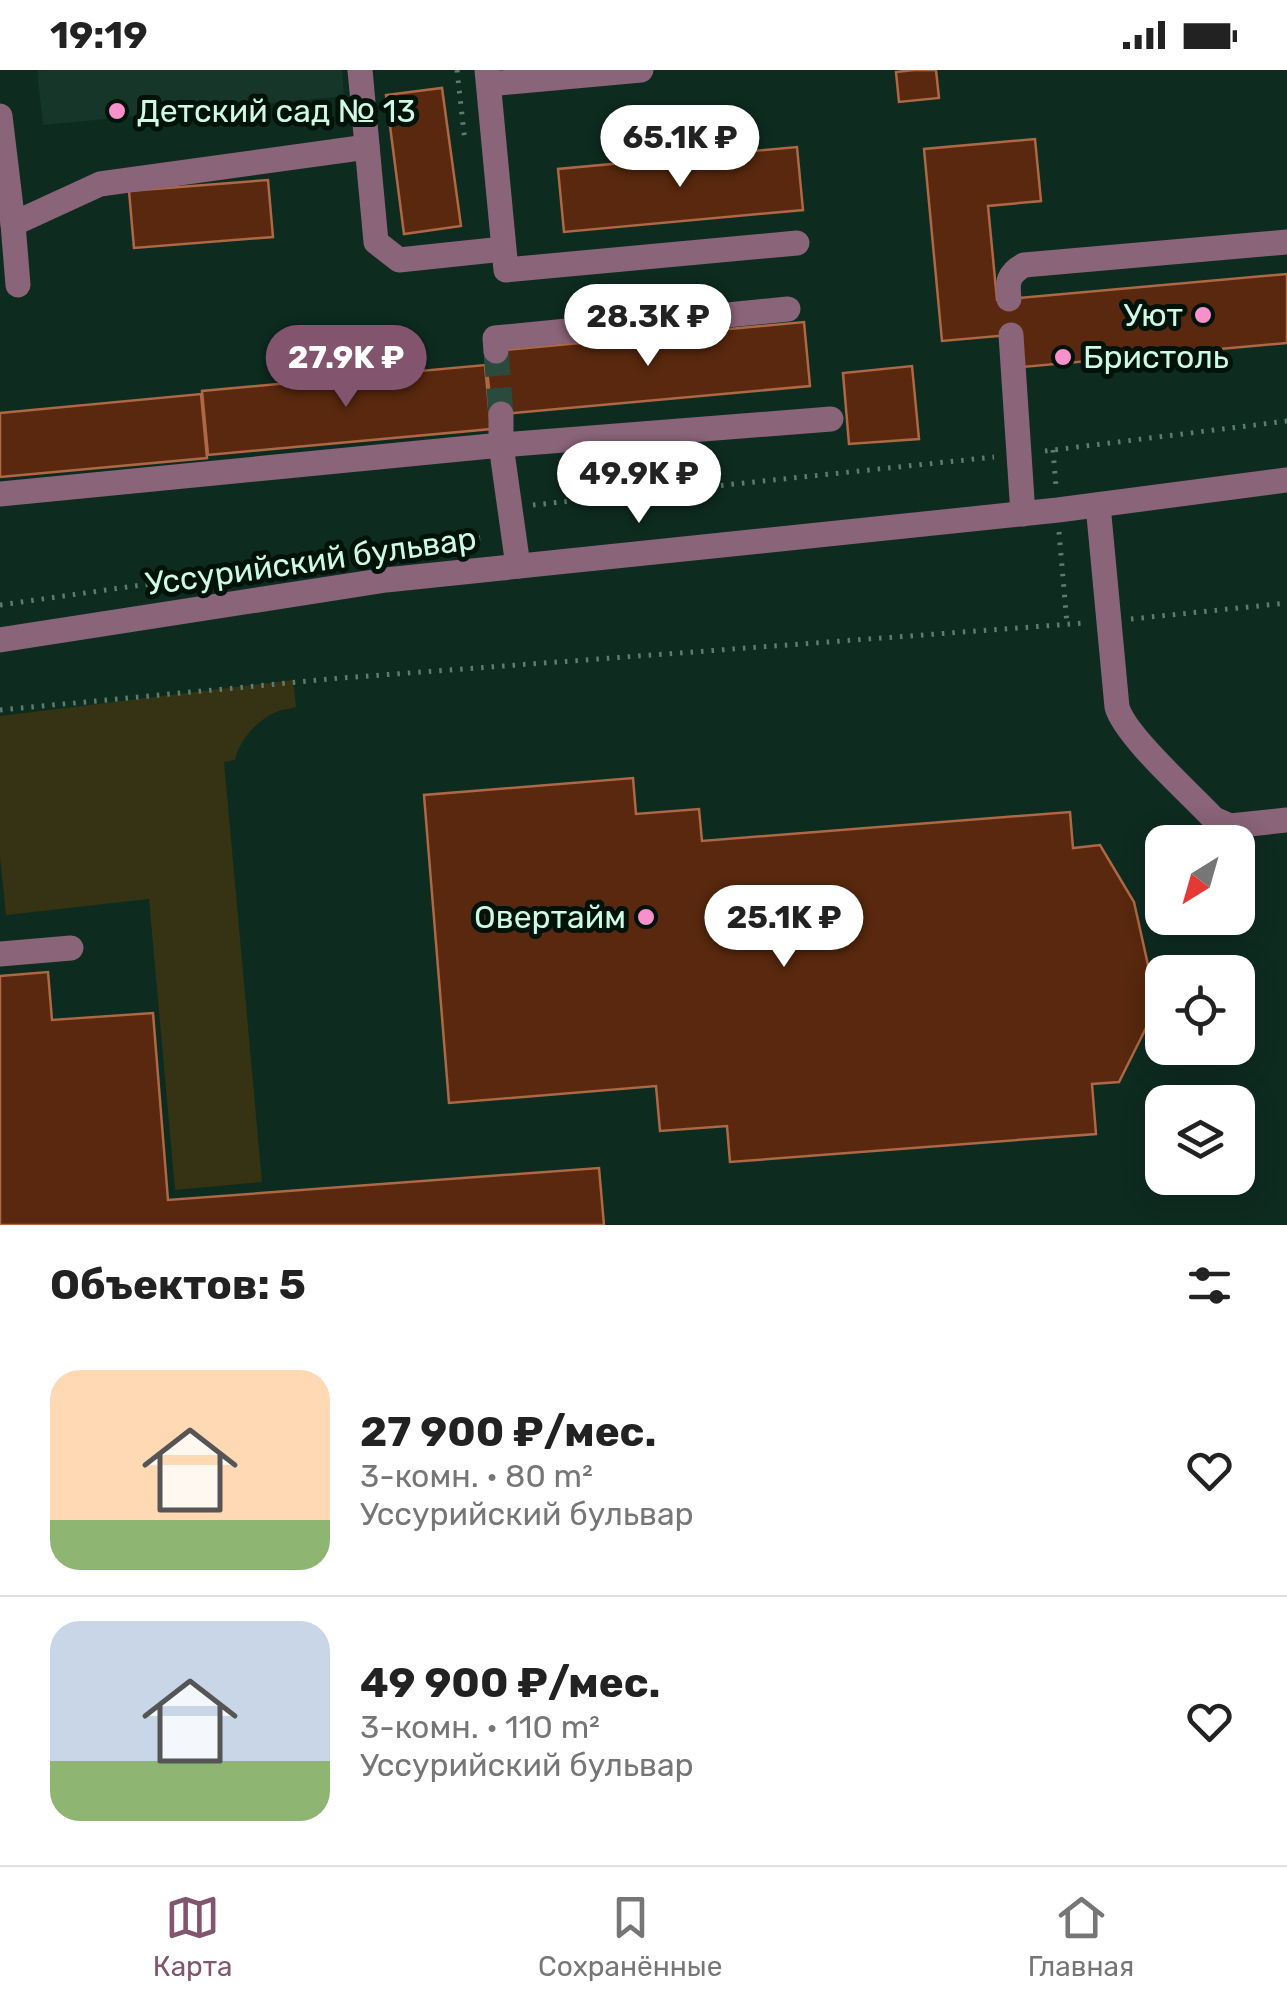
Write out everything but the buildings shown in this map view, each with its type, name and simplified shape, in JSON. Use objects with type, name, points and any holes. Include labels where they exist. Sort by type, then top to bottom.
[{"type":"street","points":[[360,70],[376,242],[399,260],[504,259],[797,244]]},
{"type":"street","points":[[504,259],[488,77],[640,70]]},
{"type":"street","points":[[0,116],[18,285]]},
{"type":"street","points":[[12,224],[100,184],[367,147]]},
{"type":"street","points":[[1009,299],[1010,274],[1024,265],[1287,242]]},
{"type":"street","points":[[496,351],[495,338],[788,309]]},
{"type":"street","points":[[1011,335],[1023,514]]},
{"type":"street","points":[[501,414],[501,445],[518,566]]},
{"type":"street","points":[[0,494],[501,445],[832,419]]},
{"type":"street","name":"Уссурийский бульвар","points":[[0,640],[330,587],[1023,514],[1287,480]]},
{"type":"street","points":[[1098,505],[1119,715],[1214,819],[1230,826],[1287,820]]},
{"type":"street","points":[[0,954],[72,948]]},
{"type":"path","points":[[510,507],[1019,454],[1287,421]]},
{"type":"path","points":[[0,605],[513,533]]},
{"type":"path","points":[[0,710],[341,678],[1108,621],[1287,603]]},
{"type":"shaded area","name":"Детский сад № 13","points":[[37,70],[342,70],[344,96],[43,125]]},
{"type":"shaded area","points":[[293,680],[296,707],[260,722],[244,740],[235,760],[224,762],[262,1182],[175,1190],[149,899],[6,915],[0,856],[0,716]]},
{"type":"tunnel","points":[[496,351],[501,414]]},
{"type":"place","name":"Детский сад № 13","points":[[117,111]]},
{"type":"place","name":"Уют","points":[[1203,315]]},
{"type":"place","name":"Бристоль","points":[[1063,357]]},
{"type":"place","name":"Овертайм","points":[[646,917]]}]
